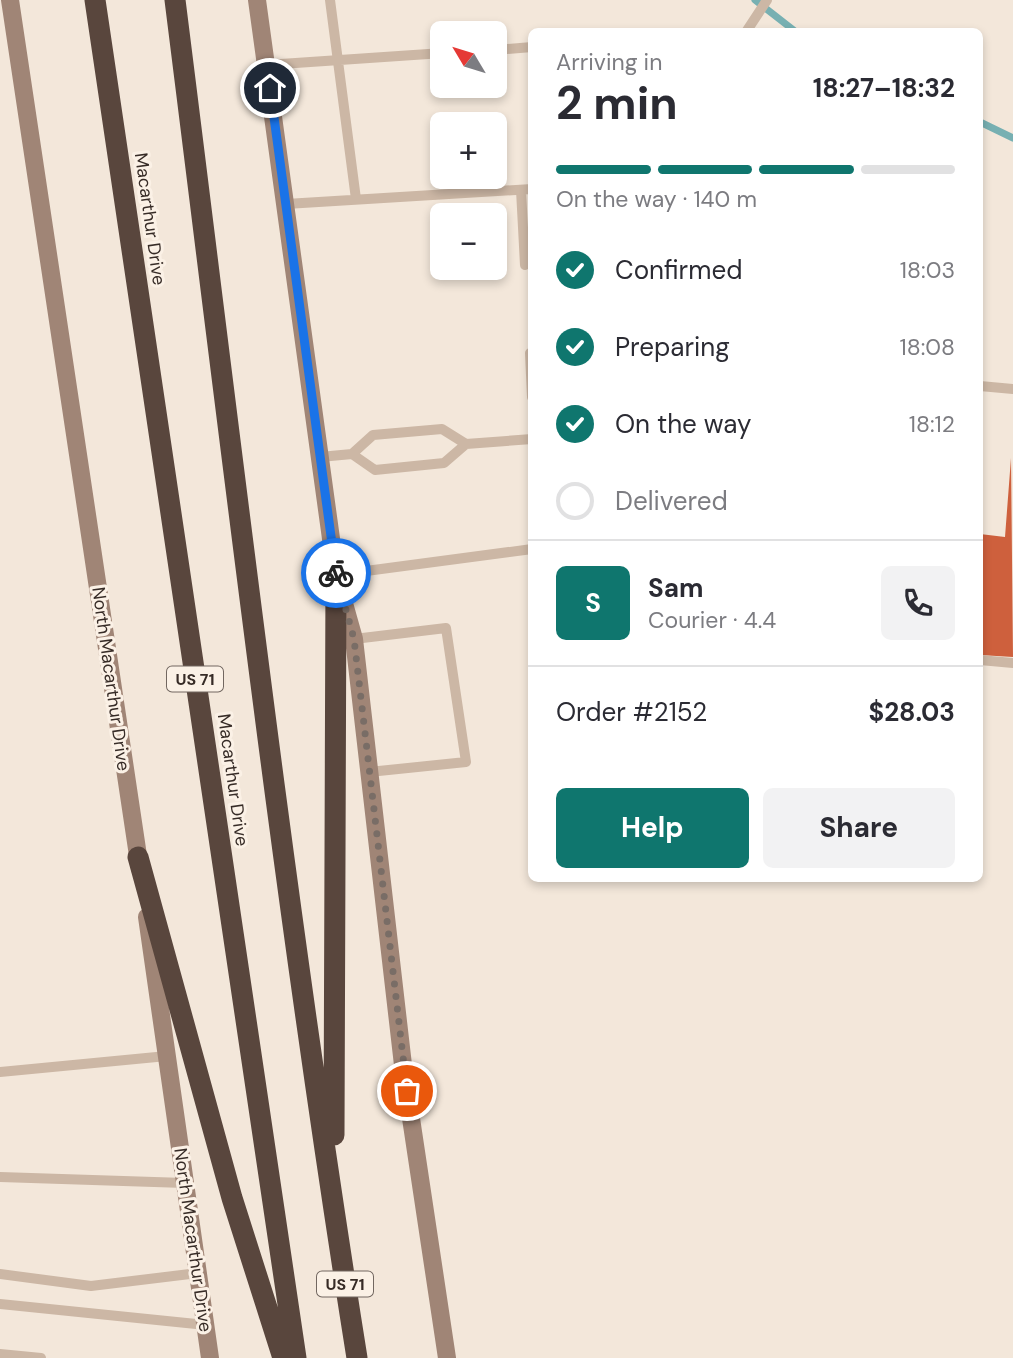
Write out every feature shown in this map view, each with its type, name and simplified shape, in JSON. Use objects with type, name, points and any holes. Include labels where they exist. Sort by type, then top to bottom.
[{"type":"highway","name":"Macarthur Drive","points":[[95,0],[296,1358]]},
{"type":"highway","name":"US 71","points":[[175,0],[276,797],[357,1358]]},
{"type":"highway","points":[[334,1211],[336,575]]},
{"type":"highway","points":[[138,857],[232,1198],[284,1358]]},
{"type":"street","name":"North Macarthur Drive","points":[[10,0],[210,1358]]},
{"type":"street","points":[[257,0],[336,575],[354,639],[403,1065],[447,1358]]},
{"type":"lane","points":[[330,0],[356,199]]},
{"type":"lane","points":[[749,28],[767,0]]},
{"type":"lane","points":[[508,49],[528,47]]},
{"type":"lane","points":[[266,65],[430,54]]},
{"type":"lane","points":[[286,205],[526,190],[525,265]]},
{"type":"lane","points":[[983,386],[1013,389]]},
{"type":"lane","points":[[320,457],[352,454],[373,435],[442,429],[466,444],[528,439]]},
{"type":"lane","points":[[352,454],[375,470],[444,463],[466,444]]},
{"type":"lane","points":[[336,575],[528,550]]},
{"type":"lane","points":[[354,639],[446,628],[466,762],[369,772]]},
{"type":"lane","points":[[983,660],[1013,663]]},
{"type":"lane","points":[[0,1072],[167,1056]]},
{"type":"lane","points":[[0,1177],[185,1183]]},
{"type":"lane","points":[[0,1274],[91,1286],[198,1273]]},
{"type":"lane","points":[[0,1304],[206,1325]]},
{"type":"lane","points":[[0,1354],[41,1358]]},
{"type":"building","points":[[1011,458],[1013,657],[983,655],[983,534],[1005,537]]},
{"type":"waterway","points":[[755,0],[791,28]]},
{"type":"waterway","points":[[983,123],[1013,138]]},
{"type":"way so far","points":[[336,573],[354,639],[407,1091]]},
{"type":"route","points":[[270,88],[336,573]]}]
